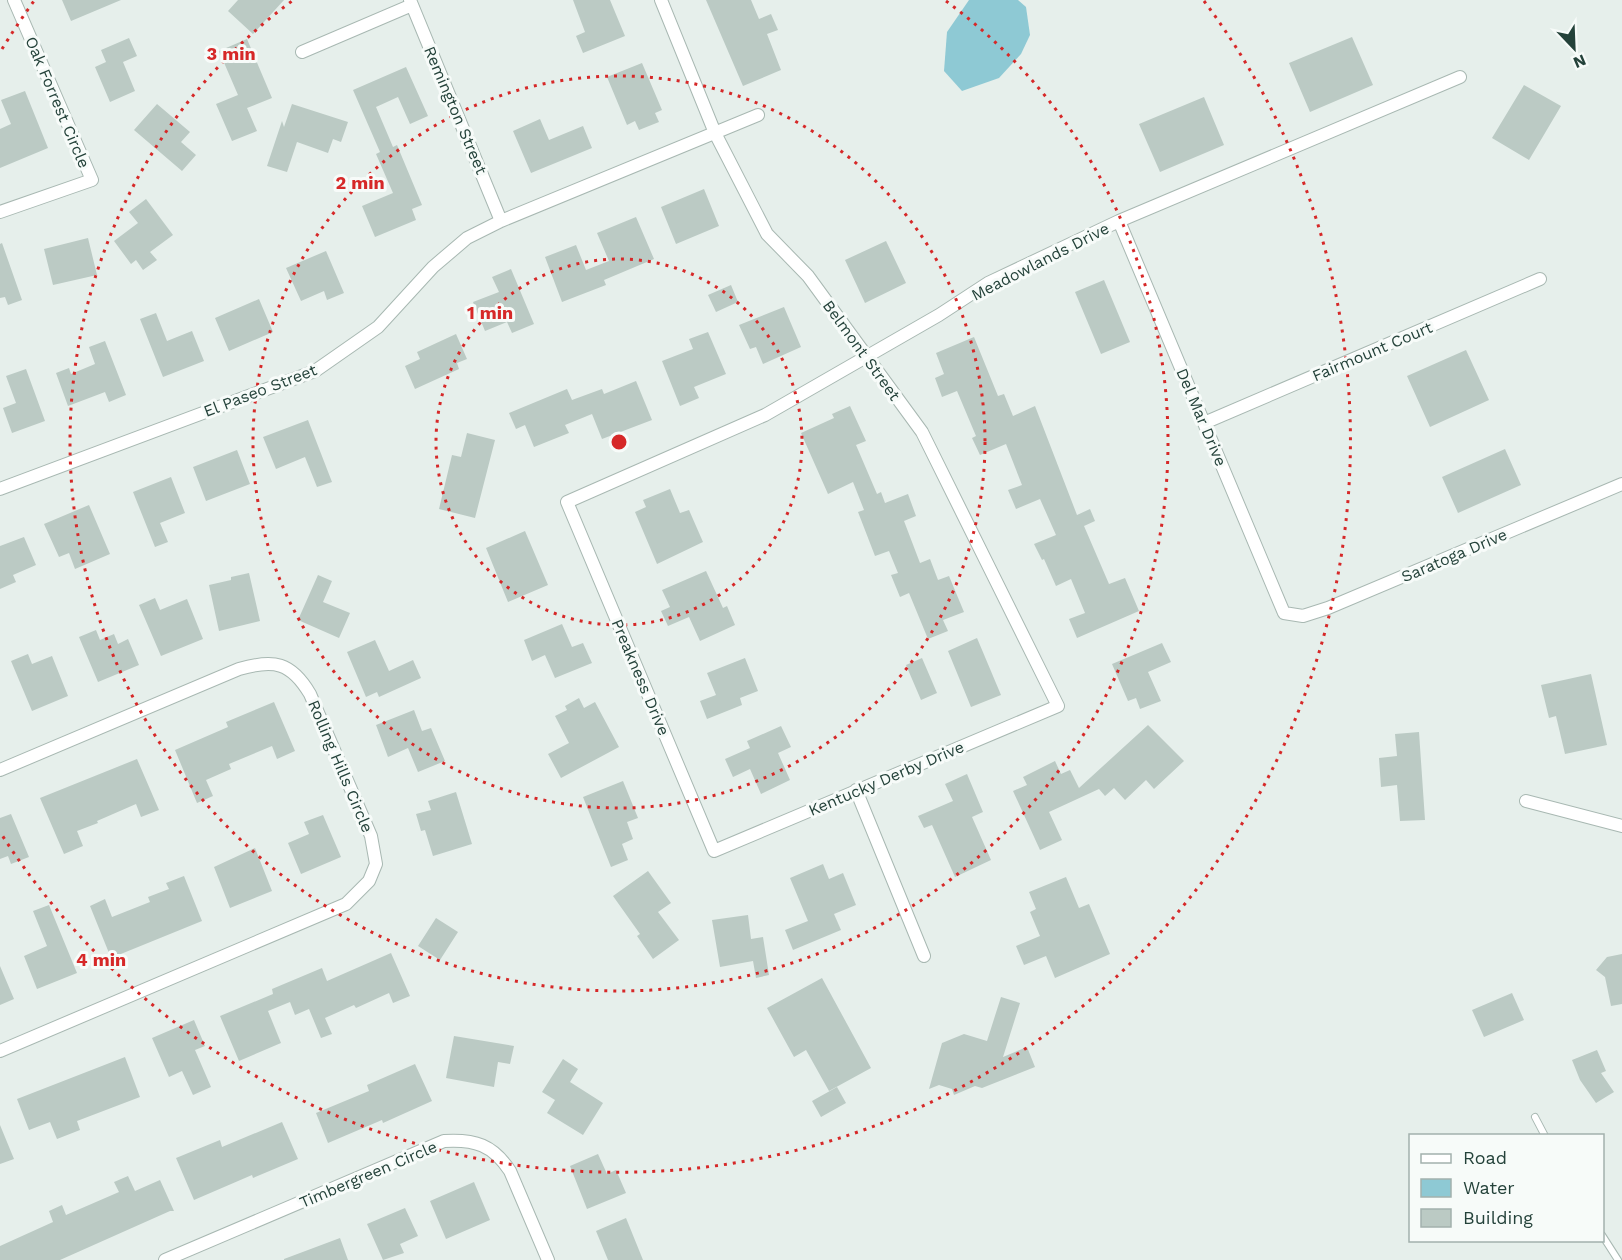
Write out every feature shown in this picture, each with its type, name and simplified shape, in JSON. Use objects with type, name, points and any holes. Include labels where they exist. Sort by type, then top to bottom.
[{"type":"street","name":"Oak Forrest Circle","points":[[0,212],[92,180],[14,0]]},
{"type":"street","name":"Belmont Street","points":[[661,0],[715,133],[767,234],[808,276],[922,432],[1058,706]]},
{"type":"street","points":[[302,52],[411,2]]},
{"type":"street","name":"Remington Street","points":[[411,2],[501,221]]},
{"type":"street","name":"Meadowlands Drive","points":[[567,502],[765,415],[867,358],[988,283],[1016,272],[1119,221],[1460,77]]},
{"type":"street","name":"El Paseo Street","points":[[0,489],[315,371],[378,327],[433,267],[467,238],[501,221],[758,115]]},
{"type":"street","name":"Del Mar Drive","points":[[1119,221],[1284,613]]},
{"type":"street","name":"Fairmount Court","points":[[1204,423],[1540,279]]},
{"type":"street","name":"Saratoga Drive","points":[[1284,613],[1303,616],[1328,608],[1622,484]]},
{"type":"street","name":"Preakness Drive","points":[[567,502],[714,851]]},
{"type":"street","name":"Rolling Hills Circle","points":[[0,770],[239,669],[256,664],[282,667],[290,669],[302,681],[310,694],[371,836],[376,864],[369,881],[346,904],[0,1051]]},
{"type":"street","name":"Kentucky Derby Drive","points":[[714,851],[1058,706]]},
{"type":"street","points":[[856,790],[924,956]]},
{"type":"street","points":[[1526,801],[1622,826]]},
{"type":"street","name":"Timbergreen Circle","points":[[165,1260],[444,1141],[460,1140],[475,1142],[492,1149],[504,1160],[548,1260]]},
{"type":"lane","points":[[1535,1117],[1544,1134]]},
{"type":"lane","points":[[1604,1238],[1618,1260]]},
{"type":"water","points":[[969,0],[1018,0],[1026,7],[1030,35],[1021,54],[999,78],[962,91],[944,71],[947,32]]},
{"type":"building","points":[[62,0],[121,0],[71,21]]},
{"type":"building","points":[[238,0],[284,0],[253,34],[228,11]]},
{"type":"building","points":[[573,0],[610,0],[625,36],[583,53],[576,36],[585,32]]},
{"type":"building","points":[[706,0],[751,0],[759,19],[771,14],[778,30],[767,34],[781,70],[743,86]]},
{"type":"building","points":[[1352,37],[1373,85],[1310,112],[1289,63]]},
{"type":"building","points":[[129,38],[137,56],[123,62],[135,91],[110,102],[95,67],[106,62],[101,50]]},
{"type":"building","points":[[247,39],[272,98],[247,108],[257,131],[232,141],[216,104],[238,95],[219,51]]},
{"type":"building","points":[[642,63],[662,110],[655,113],[659,122],[639,130],[635,121],[627,125],[607,77]]},
{"type":"building","points":[[406,67],[428,116],[410,124],[398,97],[376,107],[393,147],[397,145],[422,205],[412,209],[416,220],[375,237],[362,206],[393,193],[376,154],[380,152],[353,90]]},
{"type":"building","points":[[1524,85],[1561,106],[1529,160],[1492,138]]},
{"type":"building","points":[[25,91],[48,148],[0,168],[0,129],[11,124],[1,100]]},
{"type":"building","points":[[1204,97],[1224,145],[1160,172],[1139,124]]},
{"type":"building","points":[[157,104],[190,132],[181,142],[196,155],[182,171],[134,130]]},
{"type":"building","points":[[292,104],[348,122],[341,142],[333,139],[328,153],[297,142],[287,172],[267,166],[282,121],[284,127]]},
{"type":"building","points":[[540,119],[549,140],[583,126],[592,148],[531,173],[513,131]]},
{"type":"building","points":[[704,189],[719,226],[676,244],[661,207]]},
{"type":"building","points":[[146,199],[173,235],[150,252],[157,260],[143,270],[136,260],[131,264],[114,241],[138,223],[129,212]]},
{"type":"building","points":[[636,217],[654,259],[604,280],[606,285],[562,302],[545,257],[576,245],[586,270],[609,261],[597,233]]},
{"type":"building","points":[[88,238],[97,275],[53,285],[44,249]]},
{"type":"building","points":[[886,241],[906,283],[865,303],[845,260]]},
{"type":"building","points":[[2,243],[22,300],[8,305],[5,297],[0,298],[0,244]]},
{"type":"building","points":[[326,251],[344,293],[327,300],[324,291],[301,301],[286,268]]},
{"type":"building","points":[[511,269],[534,324],[512,333],[507,322],[485,331],[473,302],[499,292],[492,277]]},
{"type":"building","points":[[1104,280],[1130,342],[1101,354],[1075,292]]},
{"type":"building","points":[[731,285],[738,302],[716,312],[708,295]]},
{"type":"building","points":[[259,299],[273,332],[229,351],[215,318]]},
{"type":"building","points":[[784,307],[801,347],[763,364],[756,347],[750,349],[739,325]]},
{"type":"building","points":[[156,313],[167,341],[192,331],[204,361],[163,377],[140,319]]},
{"type":"building","points":[[708,332],[726,374],[694,387],[699,398],[680,406],[662,361],[693,349],[689,339]]},
{"type":"building","points":[[456,334],[467,359],[457,363],[459,369],[415,389],[405,366],[420,359],[417,352]]},
{"type":"building","points":[[974,337],[998,396],[1004,394],[1013,416],[1035,406],[1077,515],[1090,509],[1095,521],[1084,526],[1109,584],[1125,578],[1139,611],[1077,638],[1069,619],[1085,613],[1071,579],[1056,586],[1044,559],[1042,560],[1034,544],[1056,535],[1040,499],[1016,509],[1008,490],[1022,485],[1006,444],[980,455],[972,438],[976,436],[957,391],[942,397],[935,378],[944,374],[936,353]]},
{"type":"building","points":[[105,341],[126,395],[109,402],[105,392],[68,406],[56,373],[69,368],[71,374],[95,364],[89,347]]},
{"type":"building","points":[[1466,350],[1489,400],[1430,427],[1407,376]]},
{"type":"building","points":[[26,369],[45,421],[12,433],[3,408],[16,403],[6,376]]},
{"type":"building","points":[[636,381],[652,420],[602,439],[592,414],[565,425],[569,433],[534,447],[525,425],[516,429],[509,413],[567,389],[572,400],[602,389],[604,394]]},
{"type":"building","points":[[850,406],[866,441],[856,445],[877,494],[881,492],[885,503],[908,494],[916,516],[904,521],[920,563],[930,559],[938,580],[949,576],[964,612],[943,620],[948,631],[928,639],[909,593],[900,597],[891,575],[898,573],[889,551],[875,556],[858,512],[864,510],[853,482],[828,494],[801,433],[834,418],[832,414]]},
{"type":"building","points":[[308,420],[332,482],[317,487],[305,457],[276,469],[263,437]]},
{"type":"building","points":[[467,433],[495,440],[475,518],[439,509],[452,455],[461,457]]},
{"type":"building","points":[[1505,449],[1521,485],[1458,513],[1442,477]]},
{"type":"building","points":[[237,450],[250,484],[206,501],[193,467]]},
{"type":"building","points":[[171,477],[185,513],[160,523],[168,542],[155,547],[133,492]]},
{"type":"building","points":[[670,489],[680,513],[689,510],[703,542],[657,564],[635,512],[646,507],[643,500]]},
{"type":"building","points":[[89,505],[110,554],[75,569],[69,553],[59,557],[44,524]]},
{"type":"building","points":[[525,531],[548,585],[508,602],[486,548]]},
{"type":"building","points":[[24,537],[36,565],[13,575],[16,582],[0,589],[0,546]]},
{"type":"building","points":[[706,571],[723,608],[727,606],[735,625],[700,641],[689,617],[668,626],[661,611],[670,607],[662,590]]},
{"type":"building","points":[[249,573],[260,621],[219,631],[209,585]]},
{"type":"building","points":[[318,575],[332,581],[323,602],[350,613],[339,638],[298,620]]},
{"type":"building","points":[[155,598],[160,610],[187,599],[203,639],[161,656],[139,605]]},
{"type":"building","points":[[562,624],[572,647],[583,643],[592,663],[555,678],[545,655],[532,661],[524,640]]},
{"type":"building","points":[[96,630],[100,640],[114,634],[118,644],[128,639],[139,665],[98,682],[79,637]]},
{"type":"building","points":[[977,638],[1001,695],[971,707],[948,651]]},
{"type":"building","points":[[375,640],[389,671],[413,660],[421,678],[379,697],[377,692],[366,697],[347,652]]},
{"type":"building","points":[[1162,643],[1171,662],[1148,672],[1161,701],[1140,709],[1136,698],[1128,701],[1112,664]]},
{"type":"building","points":[[28,654],[32,664],[52,656],[68,696],[32,711],[11,661]]},
{"type":"building","points":[[745,658],[758,691],[740,698],[742,705],[707,719],[700,701],[716,695],[707,673]]},
{"type":"building","points":[[922,658],[937,693],[921,700],[906,665]]},
{"type":"building","points":[[1591,674],[1607,745],[1565,754],[1556,716],[1549,718],[1541,685]]},
{"type":"building","points":[[579,698],[584,708],[595,702],[619,747],[561,778],[548,754],[569,743],[555,716],[567,710],[565,706]]},
{"type":"building","points":[[274,702],[295,751],[277,759],[272,746],[229,764],[231,769],[206,780],[213,796],[197,803],[175,750],[228,727],[226,722]]},
{"type":"building","points":[[414,710],[422,731],[431,728],[445,761],[418,772],[408,748],[388,757],[376,725]]},
{"type":"building","points":[[1148,725],[1184,761],[1154,789],[1146,780],[1125,800],[1114,788],[1105,796],[1099,789],[1049,812],[1062,840],[1040,850],[1013,791],[1027,785],[1023,777],[1055,761],[1061,774],[1070,770],[1079,788]]},
{"type":"building","points":[[781,726],[791,747],[778,753],[790,780],[761,794],[750,769],[733,777],[725,759],[750,748],[747,741]]},
{"type":"building","points":[[1419,732],[1425,820],[1400,821],[1397,785],[1381,787],[1379,758],[1397,756],[1395,734]]},
{"type":"building","points":[[137,759],[159,810],[141,817],[136,804],[97,821],[98,823],[77,831],[83,846],[64,854],[40,798]]},
{"type":"building","points":[[967,774],[983,812],[972,817],[991,860],[955,877],[932,825],[924,828],[918,816],[953,801],[945,784]]},
{"type":"building","points":[[623,781],[638,818],[627,822],[633,839],[622,844],[628,860],[611,867],[583,797]]},
{"type":"building","points":[[456,792],[472,844],[433,856],[425,830],[421,831],[416,814],[431,810],[428,801]]},
{"type":"building","points":[[11,814],[29,857],[11,864],[8,856],[0,859],[0,818]]},
{"type":"building","points":[[323,815],[341,857],[301,874],[288,843],[309,834],[304,822]]},
{"type":"building","points":[[255,848],[272,891],[230,908],[214,867]]},
{"type":"building","points":[[823,864],[829,879],[843,873],[856,905],[834,914],[841,930],[793,950],[785,930],[808,921],[790,878]]},
{"type":"building","points":[[648,871],[671,903],[658,912],[679,940],[653,959],[637,936],[640,934],[613,896]]},
{"type":"building","points":[[184,876],[202,921],[111,958],[90,906],[105,899],[112,917],[150,902],[148,897],[169,889],[166,883]]},
{"type":"building","points":[[1066,877],[1079,908],[1089,904],[1110,954],[1055,978],[1046,956],[1024,965],[1016,946],[1040,936],[1030,912],[1036,909],[1029,892]]},
{"type":"building","points":[[49,905],[77,973],[37,989],[24,956],[47,946],[33,911]]},
{"type":"building","points":[[748,915],[751,939],[763,937],[769,975],[756,978],[753,961],[720,967],[712,920]]},
{"type":"building","points":[[436,918],[458,932],[440,960],[418,946]]},
{"type":"building","points":[[391,953],[410,996],[393,1003],[389,993],[356,1008],[354,1005],[325,1018],[332,1034],[321,1038],[309,1009],[295,1015],[290,1002],[268,1011],[281,1043],[239,1061],[220,1016],[273,994],[272,989],[322,968],[327,981]]},
{"type":"building","points":[[1622,954],[1622,1004],[1611,1006],[1605,977],[1596,970],[1607,957]]},
{"type":"building","points":[[0,966],[14,999],[0,1005]]},
{"type":"building","points":[[822,978],[871,1068],[829,1091],[806,1050],[794,1057],[767,1008]]},
{"type":"building","points":[[1512,993],[1524,1020],[1484,1037],[1472,1010]]},
{"type":"building","points":[[1001,997],[1020,1003],[1003,1057],[1027,1047],[1035,1067],[982,1088],[975,1086],[954,1095],[952,1089],[939,1085],[929,1089],[942,1043],[964,1034],[987,1041]]},
{"type":"building","points":[[194,1020],[205,1046],[195,1050],[211,1087],[193,1095],[182,1071],[169,1077],[152,1038]]},
{"type":"building","points":[[454,1036],[514,1046],[510,1064],[498,1062],[494,1087],[446,1078]]},
{"type":"building","points":[[1597,1050],[1606,1071],[1601,1073],[1614,1092],[1596,1103],[1580,1080],[1572,1060]]},
{"type":"building","points":[[125,1057],[140,1097],[77,1121],[80,1130],[57,1139],[50,1122],[29,1130],[17,1099]]},
{"type":"building","points":[[563,1059],[578,1069],[570,1082],[603,1103],[583,1135],[547,1113],[555,1100],[542,1092]]},
{"type":"building","points":[[415,1064],[432,1101],[383,1123],[382,1120],[328,1143],[316,1113],[369,1091],[367,1085]]},
{"type":"building","points":[[837,1087],[846,1103],[821,1117],[812,1101]]},
{"type":"building","points":[[282,1122],[298,1159],[253,1178],[252,1175],[194,1200],[176,1158],[220,1140],[222,1147]]},
{"type":"building","points":[[0,1125],[14,1159],[0,1164]]},
{"type":"building","points":[[598,1154],[607,1174],[616,1170],[626,1193],[587,1209],[570,1166]]},
{"type":"building","points":[[128,1176],[135,1191],[160,1180],[174,1211],[60,1260],[0,1260],[0,1246],[53,1222],[49,1211],[62,1205],[66,1215],[119,1192],[114,1182]]},
{"type":"building","points":[[474,1182],[490,1220],[446,1239],[430,1201]]},
{"type":"building","points":[[405,1208],[418,1236],[400,1244],[404,1253],[383,1260],[367,1224]]},
{"type":"building","points":[[626,1218],[643,1260],[608,1260],[596,1231]]},
{"type":"building","points":[[340,1238],[348,1260],[284,1260],[284,1259]]}]
